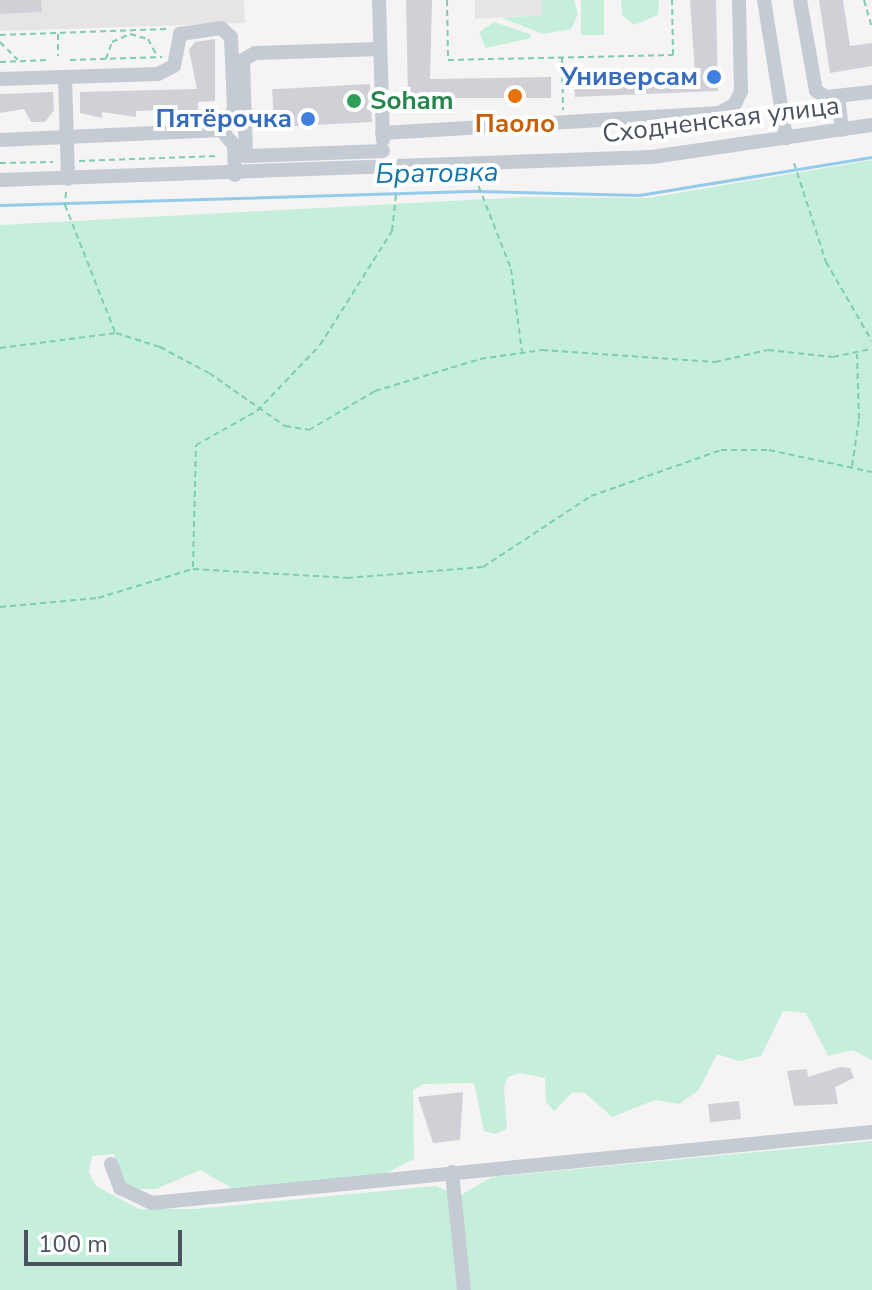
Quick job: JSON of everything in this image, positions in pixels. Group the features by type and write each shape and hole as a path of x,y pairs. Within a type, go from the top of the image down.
{"street":[{"path":"379,0 383,169"},
{"path":"382,133 564,123 728,109 741,91 739,0"},
{"path":"764,0 786,138"},
{"path":"800,0 813,85 821,95 838,97 872,92"},
{"path":"0,79 158,74 174,66 180,34 221,28 231,37 234,109 221,130"},
{"path":"380,49 255,53 243,60 246,156 383,151"},
{"path":"65,77 68,179"},
{"path":"838,97 842,130"},
{"name":"Сходненская улица","path":"0,180 235,175 652,157 872,125"},
{"path":"0,140 221,130"},
{"path":"221,130 234,145 235,175"},
{"path":"111,1164 120,1188 152,1203 872,1132"},
{"path":"452,1172 464,1290"}],"path":[{"path":"447,0 448,60 673,55 672,0"},
{"path":"866,0 864,5 872,28"},
{"path":"868,23 872,18"},
{"path":"58,33 58,56"},
{"path":"106,59 112,42 130,34 148,39 157,57"},
{"path":"0,35 180,34"},
{"path":"0,42 19,61"},
{"path":"70,60 175,57"},
{"path":"562,57 564,123"},
{"path":"0,62 48,60"},
{"path":"0,163 218,156"},
{"path":"794,163 826,262 872,341"},
{"path":"473,165 479,196 511,269 523,352"},
{"path":"193,569 196,445 257,411 320,345 392,231 399,168"},
{"path":"66,196 65,205 116,333"},
{"path":"0,348 116,333 160,347 209,373 257,411 285,426 309,430 375,391 523,352 715,362 768,350 833,357 872,349"},
{"path":"852,468 859,419 857,352"},
{"path":"0,607 98,598 193,569 347,578 483,567 591,496 721,450 769,450 872,472"}],"shaded area":[{"path":"0,0 244,0 245,23 0,31"},
{"path":"475,0 542,0 543,15 475,19"}],"green space":[{"path":"542,0 574,0 578,14 571,29 543,34 502,18 542,15"},
{"path":"581,0 604,0 604,35 581,35"},
{"path":"621,0 659,0 658,15 634,25 622,15"},
{"path":"494,22 530,34 531,38 486,48 479,32"},
{"path":"872,160 872,1060 852,1050 828,1056 806,1013 783,1011 761,1056 739,1061 717,1054 699,1090 679,1104 655,1100 612,1117 584,1092 572,1093 554,1111 546,1102 545,1078 520,1073 508,1077 504,1088 507,1129 496,1134 484,1131 474,1083 424,1084 413,1090 414,1159 381,1176 232,1188 200,1170 156,1189 131,1189 122,1182 114,1154 92,1156 89,1172 96,1186 139,1209 195,1209 436,1186 459,1196 492,1177 872,1141 872,1290 0,1290 0,225 526,197 648,198"}],"building":[{"path":"0,0 41,0 42,12 0,14"},
{"path":"406,0 432,0 430,79 551,77 551,98 408,98"},
{"path":"690,0 716,0 718,91 575,97 574,76 695,73"},
{"path":"819,0 843,0 850,46 872,43 872,66 830,73"},
{"path":"215,39 215,101 198,102 198,110 170,110 170,116 160,117 160,110 136,111 136,117 102,112 102,118 80,113 80,92 197,89 189,50 195,42"},
{"path":"370,84 372,122 274,127 272,89"},
{"path":"53,92 54,110 45,122 31,122 24,109 0,113 0,94"},
{"path":"840,1067 850,1068 854,1078 835,1087 838,1104 794,1106 787,1071 807,1069 808,1077"},
{"path":"463,1092 460,1140 433,1143 418,1097"},
{"path":"739,1101 741,1119 710,1122 708,1104"}],"waterway":[{"name":"Братовка","path":"0,205 479,191 639,195 872,157"}],"place":[{"name":"Универсам","path":"714,77"},
{"name":"Паоло","path":"515,96"},
{"name":"Soham","path":"354,101"},
{"name":"Пятёрочка","path":"308,119"}]}
